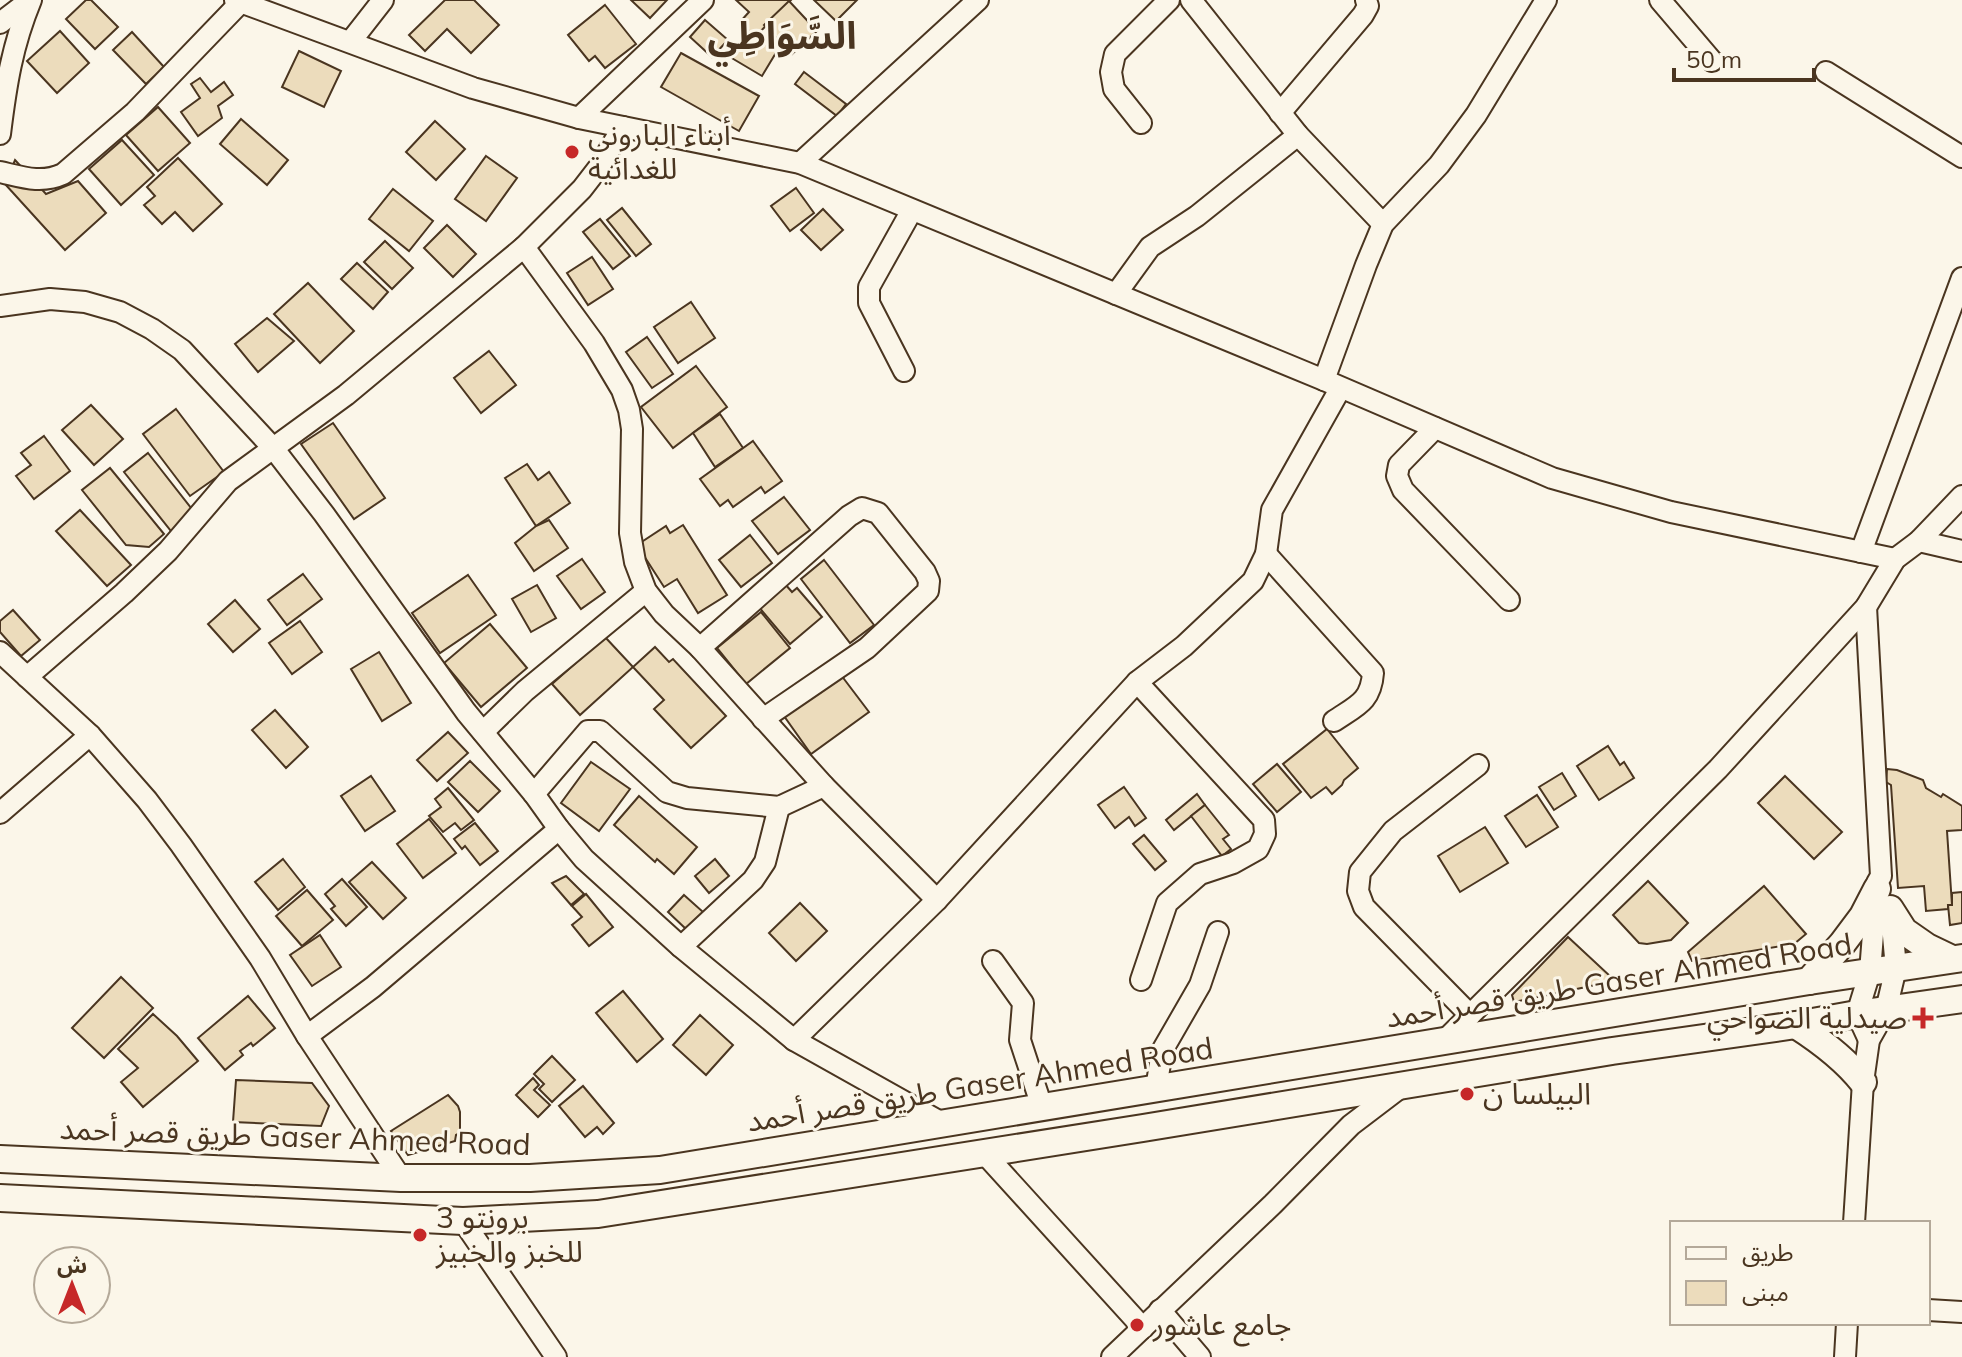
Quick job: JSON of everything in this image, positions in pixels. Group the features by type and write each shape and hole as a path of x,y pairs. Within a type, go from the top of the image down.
{"main road":[{"path":"1809,981 1883,891 1904,931 1927,947 1957,958"},
{"name":"طريق قصر أحمد Gaser Ahmed Road","path":"0,1159 401,1178 530,1178 660,1170 1957,958"},
{"path":"0,1198 463,1221 598,1214 1612,1051 1962,999"},
{"path":"1796,1025 1835,1053 1863,1082"}],"street":[{"path":"0,23 31,0"},
{"path":"0,134 6,79 15,41 31,0"},
{"path":"351,41 383,0"},
{"path":"579,118 703,0"},
{"path":"800,163 978,0"},
{"path":"1141,123 1114,89 1111,72 1115,54 1169,0"},
{"path":"1191,0 1298,135 1383,224"},
{"path":"1280,113 1363,15 1368,6 1366,0"},
{"path":"794,1040 937,900 1137,682 1184,646 1253,581 1266,554 1272,510 1332,385 1366,265 1383,224 1439,165 1476,115 1546,0"},
{"path":"1660,0 1712,61"},
{"path":"0,172 29,179 54,178 63,174 135,112 238,1 473,88 579,118 800,163 1552,478 1671,512 1895,559"},
{"path":"1826,72 1962,157"},
{"path":"27,677 168,551 228,481 346,395 524,247 582,189 623,127"},
{"path":"1116,294 1150,247 1197,216 1298,135"},
{"path":"904,371 869,303 869,287 912,210"},
{"path":"524,247 594,343 622,390 632,429 630,533 635,562 646,591 824,786 937,900"},
{"path":"1861,552 1962,278"},
{"path":"0,306 50,299 85,302 120,312 182,350 274,449 466,712 584,859 681,947 794,1040 942,1123"},
{"path":"1435,428 1399,465 1397,476 1403,490 1509,600"},
{"path":"1443,1042 1718,769 1866,607 1895,559 1919,541 1962,496"},
{"path":"700,648 849,516 862,508 878,513 925,572 929,581 928,591 867,648 763,719"},
{"path":"1919,541 1962,551"},
{"path":"1266,554 1373,673 1366,699 1334,721"},
{"path":"483,732 525,691 646,591"},
{"path":"1854,1221 1863,1082 1869,1040 1886,1010 1883,891 1866,607"},
{"path":"0,652 90,735 147,800 260,958 360,1119 401,1178"},
{"path":"1137,682 1264,820 1265,834 1258,849 1233,863 1200,874 1167,903 1141,980"},
{"path":"534,794 588,731 594,730 600,731 667,792 687,798 779,807 824,786"},
{"path":"0,813 90,735"},
{"path":"1470,1015 1364,907 1358,891 1360,872 1393,831 1478,765"},
{"path":"681,947 753,880 765,862 779,807"},
{"path":"307,1036 373,987 559,829"},
{"path":"1156,1089 1162,1051 1200,985 1218,932"},
{"path":"993,961 1023,1003 1020,1040 1042,1107"},
{"path":"1869,1040 1857,1014 1883,970"},
{"path":"1112,1357 1351,1125 1403,1086"},
{"path":"984,1153 1143,1328"},
{"path":"463,1221 556,1357"},
{"path":"1160,1310 1200,1357"},
{"path":"1930,1310 1962,1312"},
{"path":"1845,1357 1847,1325"}],"building":[{"path":"86,0 91,0 118,27 95,49 66,19"},
{"path":"445,0 474,0 499,25 471,53 447,29 425,51 409,35"},
{"path":"631,0 667,0 650,18"},
{"path":"736,0 791,0 755,37 740,22 749,12"},
{"path":"814,0 857,0 836,21"},
{"path":"789,1 817,31 792,54 764,25"},
{"path":"605,5 636,44 605,68 595,56 589,61 568,35"},
{"path":"705,20 728,40 712,57 690,37"},
{"path":"60,31 89,63 57,93 27,61"},
{"path":"132,32 164,67 146,84 113,50"},
{"path":"746,32 777,51 762,76 730,57"},
{"path":"299,51 341,71 324,107 282,87"},
{"path":"681,53 759,96 739,131 661,87"},
{"path":"804,72 846,104 837,116 795,84"},
{"path":"200,78 211,92 224,82 233,95 218,106 222,118 198,136 181,112 200,98 191,84"},
{"path":"158,107 190,143 158,171 126,135"},
{"path":"241,119 288,160 267,185 220,144"},
{"path":"435,121 465,149 436,180 406,152"},
{"path":"122,140 154,175 121,205 89,169"},
{"path":"486,156 517,178 486,221 455,199"},
{"path":"178,158 222,204 193,231 175,212 162,224 144,205 155,196 147,187"},
{"path":"15,160 46,194 78,181 106,213 65,250 5,184"},
{"path":"796,188 814,213 790,231 771,206"},
{"path":"393,189 433,221 409,251 369,219"},
{"path":"622,208 651,244 636,256 607,220"},
{"path":"823,209 843,230 821,250 801,230"},
{"path":"600,219 630,256 613,269 583,232"},
{"path":"447,225 476,254 453,277 424,248"},
{"path":"385,241 413,268 392,289 364,262"},
{"path":"592,257 613,289 588,305 567,273"},
{"path":"357,263 388,292 373,309 341,279"},
{"path":"308,283 354,331 320,363 274,314"},
{"path":"691,302 715,338 678,363 654,327"},
{"path":"267,318 294,341 258,372 235,344"},
{"path":"647,337 673,374 652,388 626,352"},
{"path":"489,351 516,385 481,413 454,378"},
{"path":"696,366 727,407 673,448 641,407"},
{"path":"91,405 123,439 94,465 62,430"},
{"path":"176,409 224,472 190,496 143,434"},
{"path":"720,414 743,448 715,467 693,433"},
{"path":"333,423 385,498 354,519 301,444"},
{"path":"44,436 70,471 34,499 16,476 31,465 21,453"},
{"path":"753,441 782,481 765,493 761,487 733,507 728,500 720,506 700,479"},
{"path":"148,453 195,513 171,531 124,472"},
{"path":"527,464 538,480 549,472 570,503 536,526 505,478"},
{"path":"110,468 164,534 149,547 126,545 82,490"},
{"path":"784,497 810,530 778,554 752,521"},
{"path":"80,510 131,565 107,586 56,531"},
{"path":"549,520 568,548 534,571 515,543"},
{"path":"683,525 727,595 698,613 677,579 664,587 637,545 666,526 670,533"},
{"path":"750,535 772,563 741,587 719,560"},
{"path":"582,559 605,592 581,609 557,576"},
{"path":"824,560 874,625 850,643 801,579"},
{"path":"303,574 322,599 287,625 268,600"},
{"path":"468,575 496,615 440,653 412,613"},
{"path":"785,584 792,592 797,588 822,617 790,644 758,606"},
{"path":"537,585 556,618 531,632 512,599"},
{"path":"235,600 260,629 233,652 208,624"},
{"path":"13,610 40,640 21,656 0,632 0,621"},
{"path":"761,612 790,648 746,684 717,648"},
{"path":"300,621 322,652 292,674 269,643"},
{"path":"490,624 527,668 481,707 444,663"},
{"path":"605,637 633,667 580,715 552,684"},
{"path":"655,647 669,662 673,659 726,716 691,748 654,709 664,700 633,667"},
{"path":"379,652 411,703 382,721 351,669"},
{"path":"841,675 869,712 811,754 784,716"},
{"path":"275,710 308,747 286,768 252,730"},
{"path":"1327,729 1358,768 1332,794 1326,787 1311,798 1283,764"},
{"path":"448,732 468,753 437,781 417,760"},
{"path":"1608,746 1620,765 1624,762 1634,778 1599,800 1577,766"},
{"path":"470,761 500,791 478,812 448,782"},
{"path":"591,762 630,789 599,831 561,803"},
{"path":"1277,764 1301,792 1277,812 1253,784"},
{"path":"1887,769 1923,780 1926,788 1962,806 1962,830 1947,831 1952,905 1948,905 1948,909 1926,911 1924,886 1898,888 1891,785 1886,782"},
{"path":"1562,773 1576,796 1554,810 1539,787"},
{"path":"371,776 395,811 365,831 341,796"},
{"path":"1785,776 1842,832 1814,859 1758,803"},
{"path":"1124,787 1146,818 1135,826 1129,817 1115,828 1098,805"},
{"path":"448,788 474,820 461,830 455,823 443,832 429,816 441,807 435,799"},
{"path":"1197,794 1205,805 1174,830 1166,820"},
{"path":"1537,795 1558,827 1526,847 1505,816"},
{"path":"639,796 697,847 674,874 657,859 655,862 614,825"},
{"path":"1205,805 1229,835 1223,839 1231,849 1222,856 1191,816"},
{"path":"429,819 456,853 423,878 397,844"},
{"path":"475,823 498,851 480,865 465,846 462,849 454,839"},
{"path":"1485,827 1508,863 1460,892 1438,856"},
{"path":"1144,835 1166,861 1155,870 1133,844"},
{"path":"283,859 305,887 278,910 255,882"},
{"path":"715,859 729,876 709,893 695,876"},
{"path":"372,862 406,898 383,919 349,882"},
{"path":"566,876 584,894 571,905 552,883"},
{"path":"342,879 367,907 346,926 331,909 335,906 325,894"},
{"path":"1648,881 1688,923 1671,940 1639,943 1613,915"},
{"path":"1764,886 1806,934 1794,944 1692,961 1688,952"},
{"path":"307,890 333,920 302,946 276,916"},
{"path":"1962,892 1962,923 1950,925 1948,905 1952,905 1952,893"},
{"path":"586,894 613,927 589,946 572,925 582,917 572,906"},
{"path":"684,895 703,912 686,929 668,912"},
{"path":"800,903 827,931 796,961 769,933"},
{"path":"320,935 341,967 312,986 290,955"},
{"path":"1568,937 1611,977 1605,983 1514,1002 1512,995"},
{"path":"121,977 153,1008 104,1058 72,1028"},
{"path":"623,991 663,1039 637,1062 596,1013"},
{"path":"248,996 275,1028 253,1046 251,1043 240,1051 243,1055 225,1070 198,1038"},
{"path":"153,1014 198,1061 143,1107 121,1082 138,1068 118,1049"},
{"path":"700,1015 733,1045 706,1075 673,1045"},
{"path":"552,1056 575,1080 552,1102 539,1089 544,1084 534,1074"},
{"path":"533,1078 539,1085 534,1090 550,1105 538,1117 516,1095"},
{"path":"236,1080 312,1083 329,1106 321,1126 233,1122"},
{"path":"583,1086 614,1123 603,1134 597,1127 585,1137 559,1106"},
{"path":"448,1095 460,1112 460,1133 455,1141 408,1155 391,1131"}],"place":[{"name":"أبناء البارونى للغدائية","path":"572,152"},
{"name":"صيدلية الضواحي","path":"1923,1018"},
{"name":"البيلسا ن","path":"1467,1094"},
{"name":"برونتو 3 للخبز والخبيز","path":"420,1235"},
{"name":"جامع عاشور","path":"1137,1325"}],"district":[{"name":"السَّوَاطِي","path":"782,36"}]}
